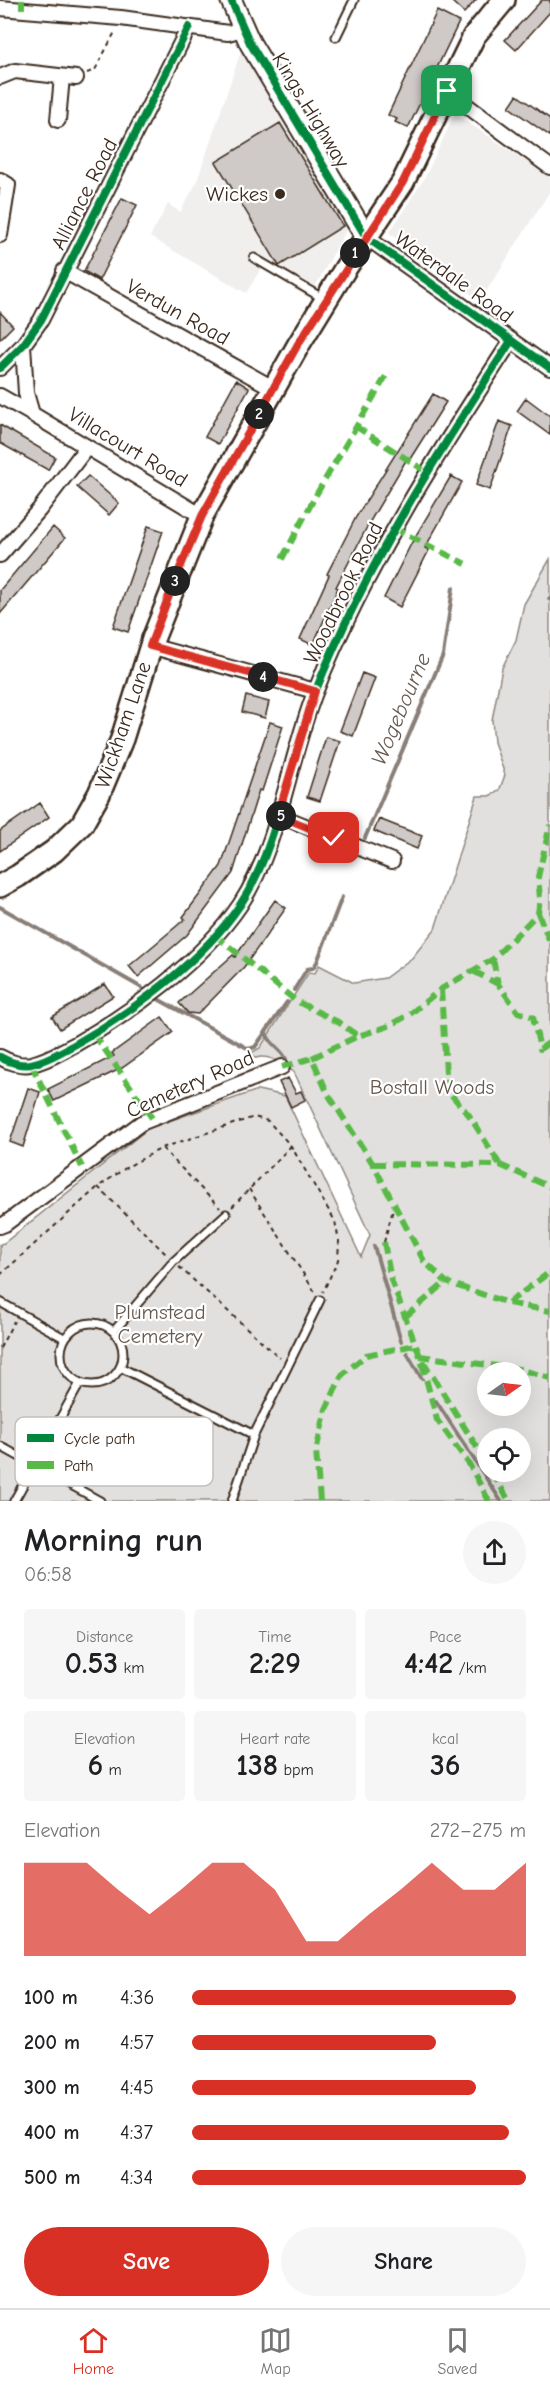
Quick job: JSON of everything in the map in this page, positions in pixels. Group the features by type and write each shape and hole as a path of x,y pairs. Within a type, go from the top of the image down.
{"main road":[{"name":"Wickham Lane","path":"0,886 37,864 82,824 99,794 122,740 150,646 202,516 325,300 403,182 474,36 504,0"}],"street":[{"name":"Kings Highway","path":"231,0 243,29 366,237"},
{"path":"0,8 122,18 228,33 243,29"},
{"name":"Alliance Road","path":"0,368 23,345 41,320 189,27"},
{"path":"0,77 15,71 69,77 58,120"},
{"path":"447,91 548,161"},
{"path":"0,180 8,185 0,234"},
{"name":"Waterdale Road","path":"366,237 550,368"},
{"name":"Verdun Road","path":"64,272 273,388"},
{"name":"Woodbrook Road","path":"1,1063 30,1064 50,1058 94,1034 193,959 241,904 264,856 315,691 393,528 511,341"},
{"path":"23,345 26,393 32,414"},
{"name":"Villacourt Road","path":"0,396 202,516"},
{"path":"0,555 39,510 87,447"},
{"path":"150,646 315,691"},
{"path":"278,815 392,861"},
{"name":"Cemetery Road","path":"0,1226 141,1123 282,1067"}],"lane":[{"path":"336,37 354,0"},
{"path":"254,258 325,300"},
{"path":"114,1331 173,1262 226,1214"},
{"path":"232,1501 254,1435 320,1300"},
{"path":"0,1302 64,1338"},
{"path":"87,1323 106,1326 114,1331 123,1348 120,1366 108,1381 99,1385 80,1383 71,1377 64,1369 61,1359 64,1338 78,1325 87,1323"},
{"path":"120,1366 254,1435"},
{"path":"61,1417 80,1383"},
{"path":"0,1446 15,1454"},
{"path":"14,1501 22,1486"},
{"path":"72,1486 100,1501"}],"path":[{"path":"69,77 95,70 122,18"},
{"path":"0,1275 98,1187 127,1167 162,1148 254,1117 268,1121 291,1146 335,1221 339,1241 338,1260 320,1300"},
{"path":"162,1148 226,1214 291,1146"},
{"path":"98,1187 173,1262 288,1365"},
{"path":"249,1189 320,1300"},
{"path":"384,1242 394,1206"},
{"path":"0,1348 18,1313"}],"shaded area":[{"path":"242,48 348,227 309,298 261,269 246,293 150,237 168,204 180,212 196,184"},
{"path":"455,114 550,177 550,191 480,301 389,233 424,179"}],"green space":[{"path":"550,559 550,1501 0,1501 0,1244 149,1128 258,1090 285,1096 361,1257 370,1235 294,1072 276,1060 267,1057 256,1058 251,1053 260,1048 309,972 315,973 319,965 354,983 385,978 412,958 435,929 477,796 489,796 499,791 505,775 494,742 492,720 502,668 516,640 524,604"}],"building":[{"path":"450,0 476,0 464,13"},
{"path":"542,0 550,0 550,12 516,50 505,40"},
{"path":"437,11 459,22 408,128 395,122 397,119 388,115"},
{"path":"517,95 550,119 550,136 509,107"},
{"name":"Wickes","path":"280,123 343,226 279,266 216,162"},
{"path":"122,198 137,205 99,280 84,271"},
{"path":"0,312 13,326 0,339"},
{"path":"236,380 249,388 218,444 205,437"},
{"path":"433,394 446,402 410,459 408,457 369,523 336,587 338,588 313,645 300,639 329,575 327,574 356,517"},
{"path":"526,398 550,416 550,435 517,411"},
{"path":"499,421 512,426 490,490 476,485"},
{"path":"0,425 55,457 48,470 0,443"},
{"path":"88,476 119,503 109,515 77,487"},
{"path":"451,476 462,482 425,548 429,550 400,607 384,598 412,542"},
{"path":"148,526 163,531 128,632 113,627"},
{"path":"53,527 65,538 0,614 0,590"},
{"path":"362,673 375,678 353,736 340,731"},
{"path":"246,696 269,702 265,718 242,712"},
{"path":"270,722 283,726 262,791 259,790 233,873 187,935 138,977 129,966 185,919 183,917 221,866"},
{"path":"326,737 340,741 320,801 307,797"},
{"path":"40,803 49,817 0,851 0,831"},
{"path":"379,819 422,836 417,849 374,831"},
{"path":"275,900 286,908 244,967 198,1014 188,1013 179,1003 233,955 235,957"},
{"path":"105,984 113,996 60,1029 52,1017"},
{"path":"162,1017 173,1032 122,1068 54,1101 48,1089 114,1056 112,1053"},
{"path":"288,1078 296,1093 301,1091 305,1100 291,1107 279,1082"},
{"path":"28,1088 40,1092 23,1147 10,1142"}],"waterway":[{"name":"Wogebourne","path":"365,838 443,655 453,588"},
{"name":"Wogebourne","path":"294,990 307,969 313,968 317,962 342,897"},
{"name":"Wogebourne","path":"0,907 142,988"},
{"name":"Wogebourne","path":"156,998 249,1049 255,1047 287,1002"},
{"path":"266,1033 286,1059"},
{"path":"374,1246 401,1341"},
{"path":"407,1353 422,1379"},
{"path":"436,1401 501,1501"}],"marked path":[{"path":"22,0 22,9"},
{"path":"282,559 316,495 386,376"},
{"path":"355,426 427,472"},
{"path":"393,528 466,564"},
{"path":"312,1058 358,1036 389,1026 410,1014 441,989 493,959 538,913 540,898 538,877 550,825"},
{"path":"538,913 550,942"},
{"path":"215,935 296,1001 338,1022 358,1036"},
{"path":"493,959 498,984 518,1012 533,1017 540,1049 550,1042"},
{"path":"473,971 498,984"},
{"path":"441,989 447,1090 469,1115 500,1165"},
{"path":"94,1034 152,1118"},
{"path":"282,1067 312,1058 328,1094 373,1164 424,1261 446,1282 508,1303 550,1311"},
{"path":"31,1064 82,1167"},
{"path":"373,1164 500,1165 550,1187"},
{"path":"384,1242 391,1280 420,1356 477,1447"},
{"path":"508,1303 550,1272"},
{"path":"405,1317 446,1282"},
{"path":"320,1501 316,1451 326,1409 342,1375 366,1355 415,1345"},
{"path":"489,1501 469,1464 437,1420 420,1356 519,1369 550,1378"},
{"path":"498,1482 509,1501"}],"cycle path":[{"path":"231,0 250,43 366,237 550,368"},
{"path":"0,368 23,345 41,320 189,27"},
{"path":"0,1057 19,1064 37,1063 96,1032 142,1001 186,965 206,946 240,905 265,855 316,690 357,598 430,468 511,341"}],"place":[{"name":"Wickes","path":"280,194"}],"route":[{"path":"334,838 278,815 315,691 150,646 202,516 298,344 403,182 447,91"}],"park label":[{"name":"Bostall Woods","path":"432,1087"},
{"name":"Plumstead Cemetery","path":"160,1324"}]}
